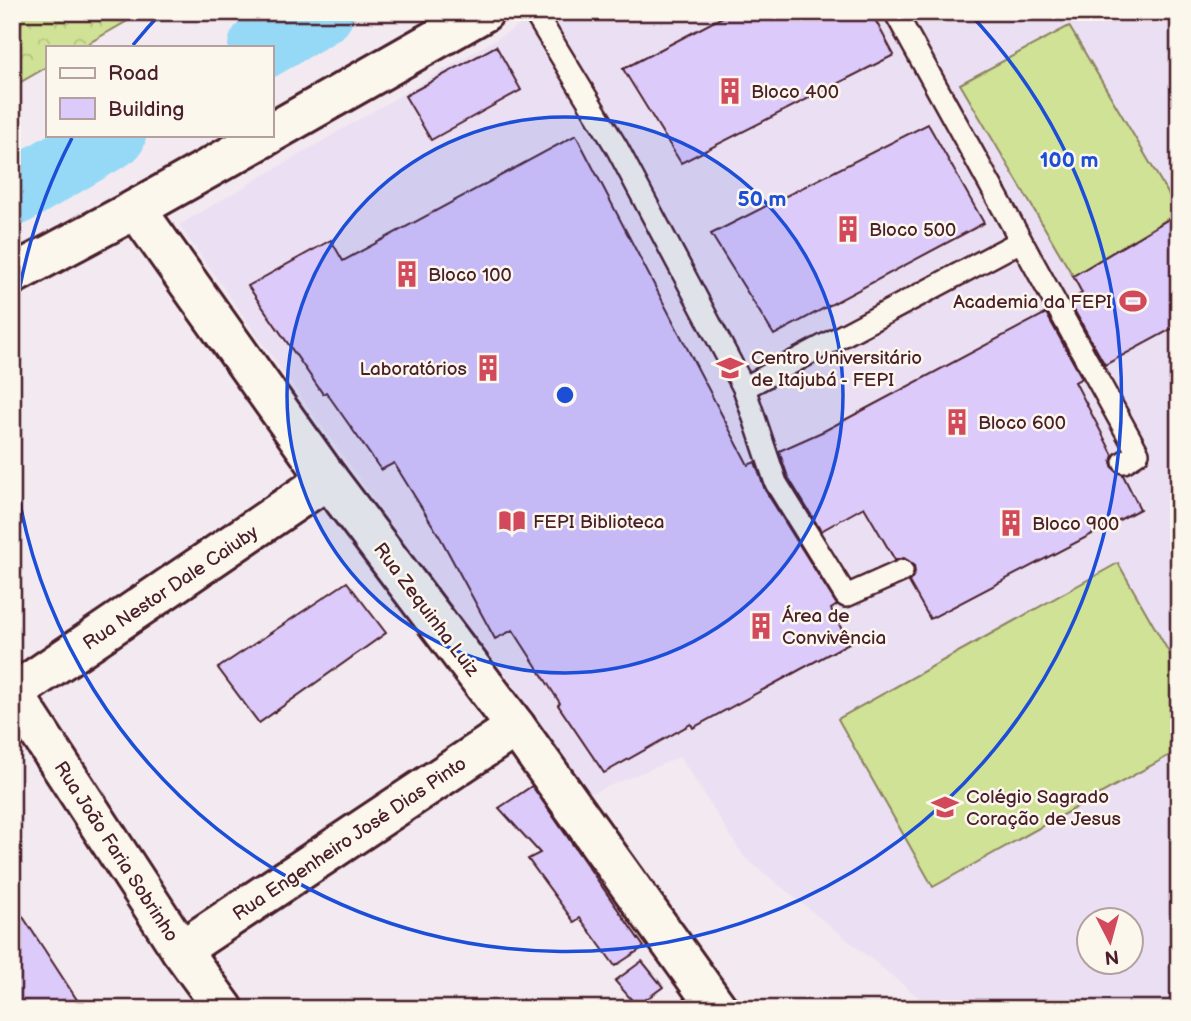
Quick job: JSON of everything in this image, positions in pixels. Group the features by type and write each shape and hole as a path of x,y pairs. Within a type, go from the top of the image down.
{"street":[{"path":"273,132 484,12"},
{"path":"12,275 266,136"},
{"name":"Rua Zequinha Luiz","path":"136,209 328,479 516,726 718,1009"},
{"name":"Rua Nestor Dale Caiuby","path":"13,693 328,479"},
{"name":"Rua João Faria Sobrinho","path":"13,693 181,950 224,1009"},
{"name":"Rua Engenheiro José Dias Pinto","path":"181,950 516,726"}],"lane":[{"path":"895,12 1021,241 1063,339 1138,453 1124,461"},
{"path":"535,13 617,148 744,388 776,483 846,596 902,572"},
{"path":"744,388 1021,241"}],"shaded area":[{"name":"Centro Universitário de Itajubá - FEPI","path":"542,12 1179,12 1179,1009 933,1009 744,857 680,757 580,798 532,724 179,225"}],"green space":[{"path":"12,12 143,12 84,46 46,46 46,68 12,87"},
{"path":"1069,26 1179,212 1073,276 960,84"},
{"path":"1118,563 1179,670 1179,750 933,887 838,719"}],"building":[{"name":"Bloco 400","path":"732,12 871,12 894,55 681,163 623,69"},
{"path":"496,46 521,90 431,140 405,96"},
{"name":"Bloco 500","path":"928,124 984,223 774,335 711,234"},
{"path":"576,135 748,465 755,462 765,490 837,605 831,609 849,643 693,728 691,724 604,773 558,705 560,703 513,630 495,639 441,539 394,463 381,470 326,392 323,394 248,286 331,240 343,261"},
{"name":"Academia da FEPI","path":"1179,213 1179,325 1105,365 1069,301 1082,293 1073,276"},
{"path":"1046,313 1082,378 1075,382 1113,455 1113,468 1123,475 1140,509 930,619 909,582 915,573 914,565 904,558 895,560 864,507 821,531 788,477 779,451 824,431"},
{"path":"347,582 386,633 259,723 218,668"},
{"path":"532,786 644,947 615,966 580,918 574,922 528,859 540,853 499,808"},
{"path":"12,900 83,1009 12,1009"},
{"path":"642,961 663,987 637,1006 615,981"}],"waterway":[{"path":"263,46 321,12"},
{"path":"12,194 111,136"}],"place":[{"name":"Bloco 400","path":"730,91"},
{"name":"Bloco 500","path":"848,229"},
{"name":"Bloco 100","path":"407,274"},
{"name":"Academia da FEPI","path":"1133,301"},
{"name":"Laboratórios","path":"488,368"},
{"name":"Centro Universitário de Itajubá - FEPI","path":"730,368"},
{"name":"Bloco 600","path":"957,422"},
{"name":"FEPI Biblioteca","path":"512,521"},
{"name":"Bloco 900","path":"1011,523"},
{"name":"Área de Convivência","path":"761,626"},
{"name":"Colégio Sagrado Coração de Jesus","path":"945,807"}]}
